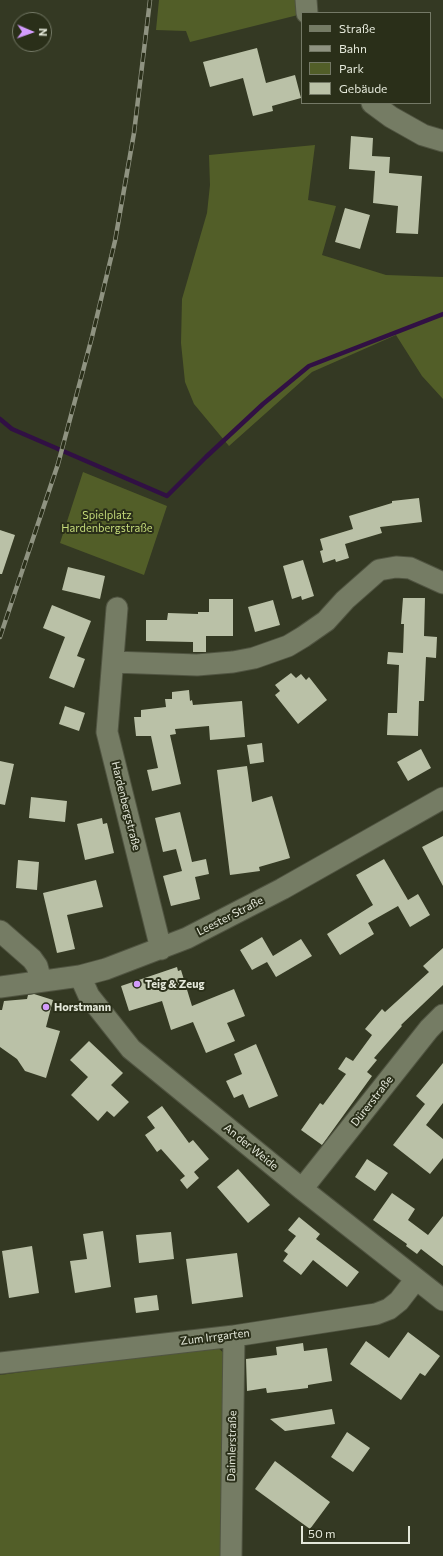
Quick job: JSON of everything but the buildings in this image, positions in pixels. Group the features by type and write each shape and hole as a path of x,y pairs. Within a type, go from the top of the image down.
{"street":[{"path":"306,0 307,12"},
{"path":"373,104 391,117 423,135 443,141"},
{"path":"113,662 197,665 233,662 254,658 288,646 326,621 345,600 379,570 396,566 410,568 443,583"},
{"name":"Hardenbergstraße","path":"117,608 107,732 161,949"},
{"name":"Leester Straße","path":"0,987 80,976 106,970 187,938 282,889 443,798"},
{"path":"0,931 32,959 41,981"},
{"name":"An der Weide","path":"80,976 89,996 131,1049 302,1189 443,1300"},
{"name":"Dürerstraße","path":"302,1189 429,1029 443,1015"},
{"name":"Zum Irrgarten","path":"0,1363 234,1336 376,1314 389,1309 399,1301 416,1279"},
{"name":"Daimlerstraße","path":"231,1556 234,1336"}],"green space":[{"path":"159,0 302,0 301,14 190,42 186,31 156,30"},
{"path":"315,145 308,200 336,206 322,255 386,275 443,277 443,399 422,376 396,335 312,372 229,446 194,404 185,382 181,343 182,299 207,213 210,185 209,155"},
{"name":"Spielplatz Hardenbergstraße","path":"83,472 167,506 144,575 60,543"},
{"path":"216,1346 227,1356 224,1556 0,1556 0,1375"}],"waterway":[{"path":"0,419 12,429 167,496 263,404 309,366 443,314"}],"railway":[{"path":"0,637 58,464 92,337 115,241 134,133 150,0"}],"place":[{"name":"Teig & Zeug","path":"137,984"},
{"name":"Horstmann","path":"46,1007"}]}
